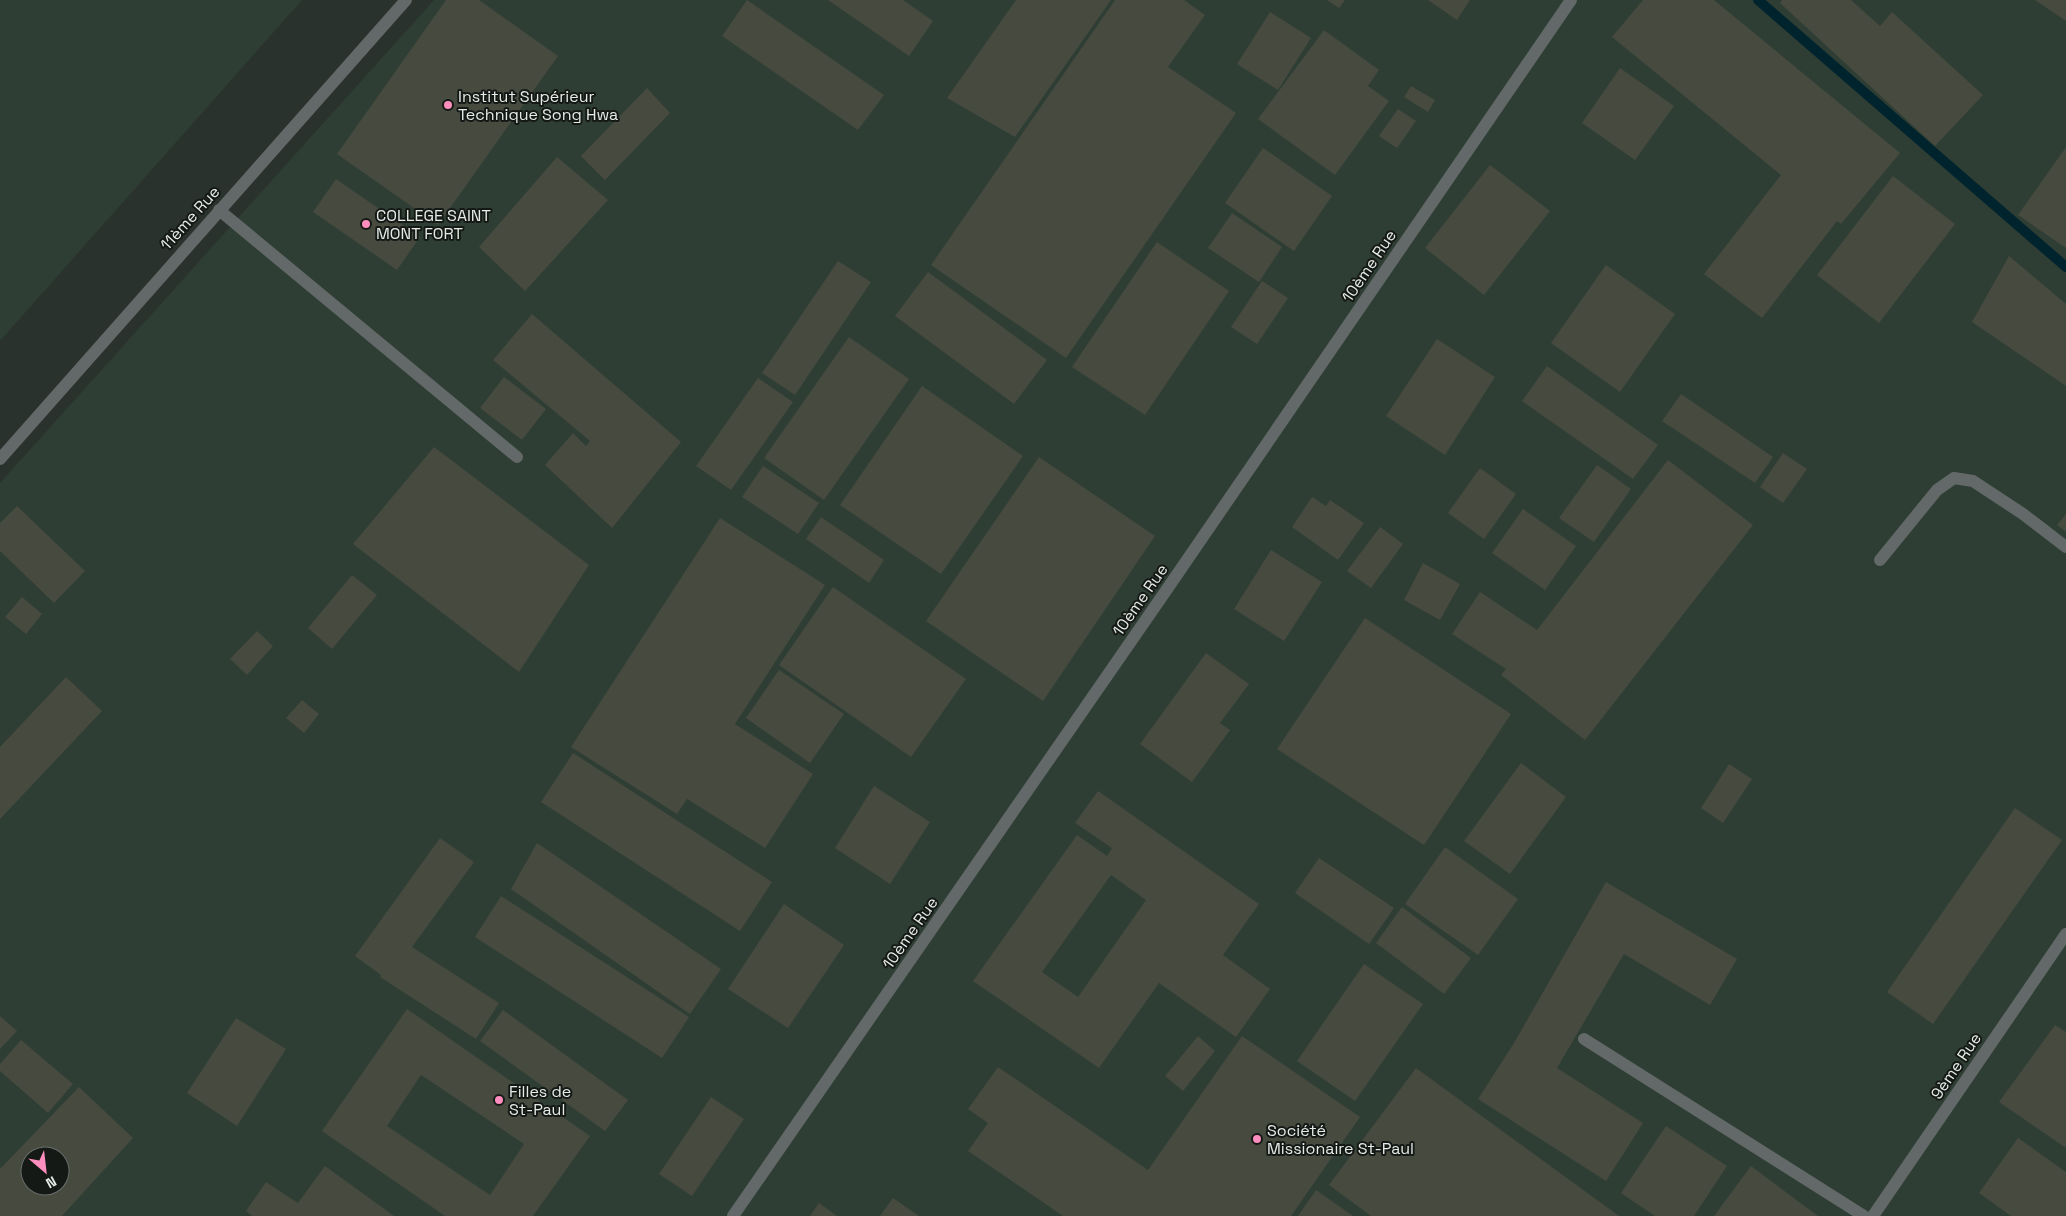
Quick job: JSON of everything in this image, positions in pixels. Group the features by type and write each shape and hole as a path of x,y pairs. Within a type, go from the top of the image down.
{"street":[{"name":"11ème Rue","path":"0,459 406,0"},
{"name":"10ème Rue","path":"733,1216 1174,579 1571,0"},
{"path":"219,210 517,457"},
{"path":"1880,560 1937,490 1954,478 1973,481 2023,514 2066,547"},
{"name":"9ème Rue","path":"1872,1216 2066,934"},
{"path":"1584,1039 1864,1216"}],"shaded area":[{"path":"0,0 302,0 0,341"},
{"path":"434,0 2066,0 2066,1216 0,1216 0,483"}],"building":[{"name":"Institut Supérieur Technique Song Hwa","path":"446,0 479,0 558,56 438,225 337,154"},
{"path":"747,0 884,95 858,130 722,36"},
{"path":"828,0 903,0 933,21 909,56"},
{"path":"1016,0 1111,0 1015,137 947,98"},
{"path":"1115,0 1184,0 1205,15 1168,67 1236,113 1066,358 931,265"},
{"path":"1327,0 1345,0 1339,8"},
{"path":"1428,0 1470,0 1457,20"},
{"path":"1643,0 1714,0 1900,153 1841,224 1837,221 1762,318 1704,274 1781,175 1612,37"},
{"path":"1782,0 1851,0 1880,26 1892,12 1983,95 1935,146 1780,3"},
{"path":"2035,0 2066,0 2066,21"},
{"path":"1270,12 1311,38 1278,90 1237,64"},
{"path":"1324,30 1379,70 1368,86 1389,101 1335,175 1258,119"},
{"path":"1620,68 1674,106 1635,160 1582,123"},
{"path":"1411,86 1435,100 1428,112 1404,97"},
{"path":"647,88 670,113 605,180 581,156"},
{"path":"1398,109 1416,121 1397,148 1379,136"},
{"path":"2066,147 2066,248 2018,215"},
{"path":"1263,148 1332,196 1294,251 1225,203"},
{"path":"557,157 608,200 525,291 479,247"},
{"path":"1490,165 1550,211 1484,295 1425,248"},
{"path":"1893,176 1955,224 1879,323 1817,275"},
{"name":"COLLEGE SAINT MONT FORT","path":"336,179 420,237 397,270 313,212"},
{"path":"1232,213 1282,247 1259,282 1208,248"},
{"path":"1157,242 1229,291 1145,415 1072,367"},
{"path":"2009,256 2066,304 2066,386 1972,322"},
{"path":"838,261 871,282 795,395 762,373"},
{"path":"1606,265 1675,314 1620,392 1551,343"},
{"path":"928,272 1047,360 1014,404 895,316"},
{"path":"1262,281 1288,298 1257,344 1231,327"},
{"path":"532,314 681,442 612,528 545,465 573,433 586,446 590,441 493,360"},
{"path":"849,337 909,379 824,500 764,458"},
{"path":"1437,339 1495,377 1445,455 1386,416"},
{"path":"1547,366 1658,445 1633,479 1522,401"},
{"path":"504,377 546,409 522,440 480,408"},
{"path":"758,378 793,402 731,490 696,466"},
{"path":"922,386 1023,456 941,574 840,505"},
{"path":"1681,394 1773,457 1755,483 1662,421"},
{"path":"434,447 589,565 519,672 353,544"},
{"path":"1783,453 1807,469 1783,503 1760,487"},
{"path":"1039,457 1155,536 1043,701 926,621"},
{"path":"1668,460 1753,525 1585,740 1501,675 1506,669 1452,634 1480,592 1537,630"},
{"path":"1597,465 1631,489 1594,542 1559,518"},
{"path":"763,466 819,503 798,534 742,497"},
{"path":"1480,468 1516,494 1484,539 1448,513"},
{"path":"1312,497 1326,506 1330,500 1364,523 1338,560 1292,527"},
{"path":"17,506 85,571 54,603 0,551 0,523"},
{"path":"1523,509 1576,546 1545,590 1492,553"},
{"path":"2066,514 2066,532 2057,525"},
{"path":"821,517 884,560 869,583 806,539"},
{"path":"720,518 825,585 735,724 813,774 765,848 687,799 677,814 571,747"},
{"path":"1380,527 1403,544 1371,588 1347,571"},
{"path":"1271,550 1322,582 1284,641 1234,609"},
{"path":"1423,563 1460,584 1440,620 1404,600"},
{"path":"352,575 377,595 332,649 308,628"},
{"path":"833,587 966,679 911,757 779,665"},
{"path":"22,597 42,614 26,634 5,617"},
{"path":"1365,618 1511,714 1424,845 1277,749"},
{"path":"257,631 273,646 247,675 230,659"},
{"path":"1206,653 1249,684 1220,723 1230,730 1192,782 1140,744"},
{"path":"779,670 844,714 810,763 746,718"},
{"path":"66,677 102,711 0,819 0,747"},
{"path":"302,700 319,714 304,733 286,718"},
{"path":"573,753 772,882 740,931 541,802"},
{"path":"1521,763 1566,797 1510,874 1464,841"},
{"path":"1729,764 1752,779 1723,823 1701,808"},
{"path":"874,786 930,822 890,884 835,848"},
{"path":"1098,791 1259,904 1223,955 1270,989 1236,1037 1159,983 1099,1068 973,981 1077,835 1107,856 1112,848 1075,823","holes":["1111,875 1146,900 1078,997 1042,972"]},
{"path":"2015,808 2062,840 1933,1024 1887,992"},
{"path":"440,838 474,862 412,947 499,1003 476,1039 380,977 381,975 355,956"},
{"path":"537,843 721,969 690,1014 511,889"},
{"path":"1445,847 1518,899 1478,955 1405,904"},
{"path":"1319,858 1394,908 1369,944 1295,893"},
{"path":"1606,882 1737,959 1710,1005 1624,954 1557,1068 1643,1123 1606,1181 1478,1099 1514,1043"},
{"path":"501,896 689,1017 662,1058 475,937"},
{"path":"784,904 844,945 788,1028 728,989"},
{"path":"1402,907 1471,958 1444,994 1376,943"},
{"path":"1364,964 1423,1004 1355,1101 1297,1061"},
{"name":"Filles de St-Paul","path":"407,1009 590,1136 533,1216 445,1216 322,1131","holes":["421,1075 524,1144 490,1195 387,1126"]},
{"path":"503,1010 628,1100 605,1131 480,1041"},
{"path":"0,1016 17,1031 0,1049"},
{"path":"236,1018 286,1049 237,1126 187,1093"},
{"path":"2055,1025 2066,1032 2066,1148 1999,1102"},
{"path":"1198,1036 1215,1051 1183,1091 1165,1076"},
{"path":"1242,1036 1360,1117 1291,1216 1063,1216 968,1151 988,1123 968,1109 998,1067 1148,1170"},
{"path":"21,1040 73,1084 48,1113 0,1071 0,1064"},
{"path":"1416,1068 1619,1216 1371,1216 1329,1185"},
{"path":"79,1087 133,1138 62,1216 0,1216 0,1169 20,1148 20,1196 70,1196 70,1146 22,1146"},
{"path":"711,1097 744,1119 692,1196 659,1174"},
{"path":"1666,1126 1727,1166 1694,1216 1655,1216 1621,1193"},
{"path":"2018,1138 2066,1172 2066,1216 2011,1216 1979,1193"},
{"path":"325,1166 394,1216 252,1216 246,1211 266,1182 298,1203"},
{"path":"1751,1166 1818,1216 1714,1216"},
{"path":"1316,1190 1353,1216 1298,1216"},
{"path":"893,1198 919,1216 880,1216"},
{"path":"819,1203 837,1216 810,1216"}],"waterway":[{"path":"1758,0 2066,267"}],"place":[{"name":"Institut Supérieur Technique Song Hwa","path":"448,105"},
{"name":"COLLEGE SAINT MONT FORT","path":"366,224"},
{"name":"Filles de St-Paul","path":"499,1100"},
{"name":"Société Missionaire St-Paul","path":"1257,1139"}]}
